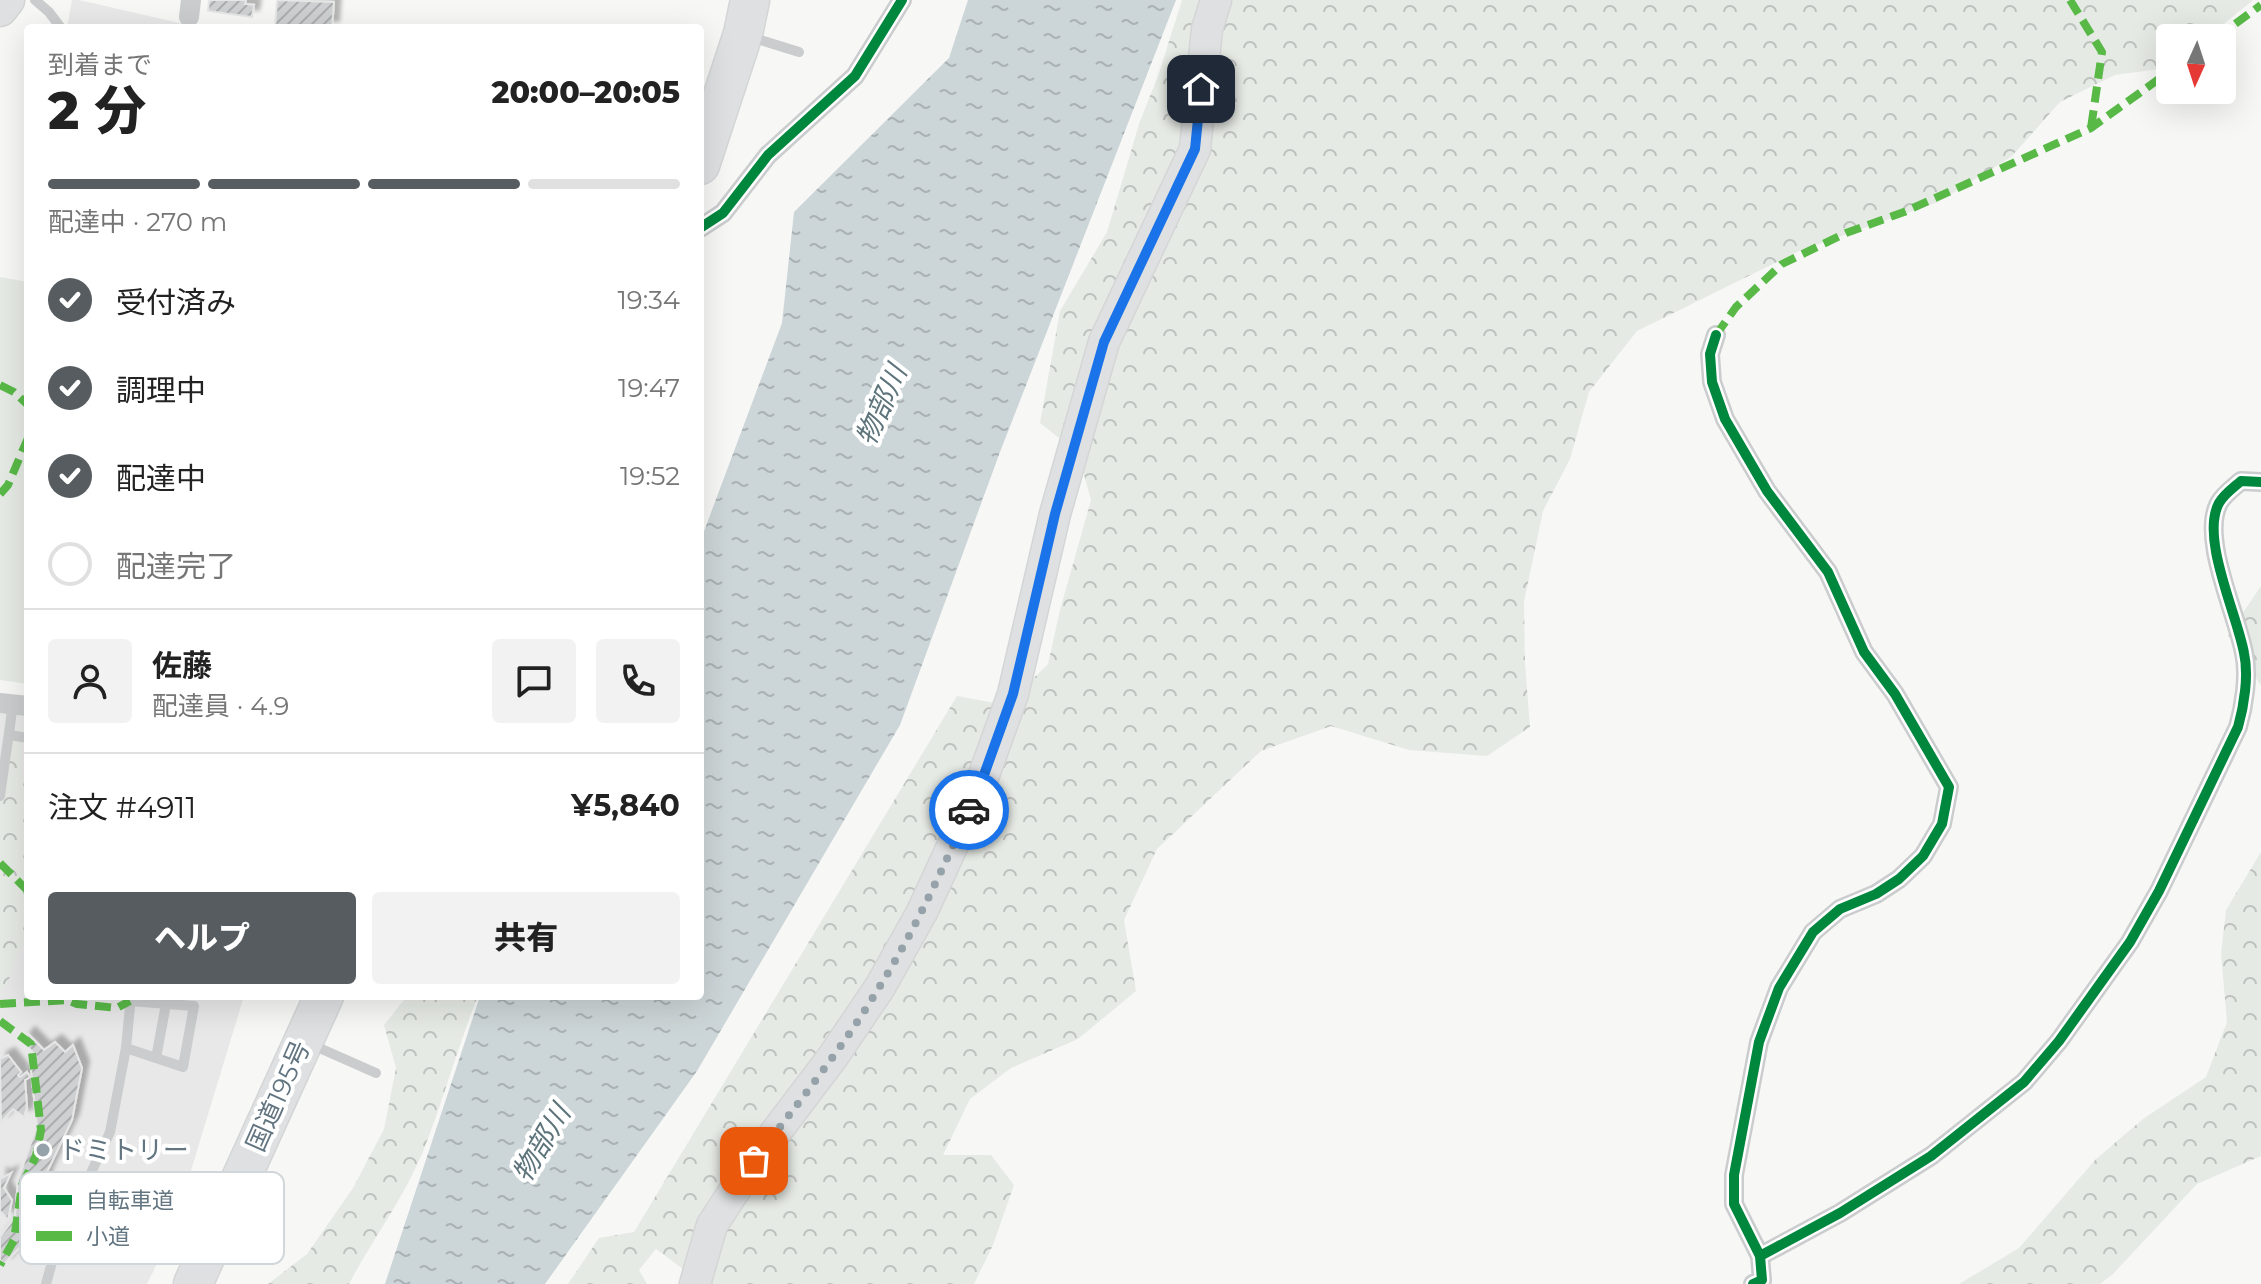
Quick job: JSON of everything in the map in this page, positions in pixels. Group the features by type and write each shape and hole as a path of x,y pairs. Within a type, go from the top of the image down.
{"highway":[{"path":"704,152 746,17"},
{"name":"国道195号","path":"244,1172 322,1000"},
{"name":"国道195号","path":"193,1284 202,1264"}],"main road":[{"path":"0,9 7,0"},
{"path":"695,1284 712,1225 754,1161 832,1058 880,987 922,912 980,786 1013,694 1055,514 1104,342 1195,149 1207,29 1216,0"}],"street":[{"path":"704,225 723,213 768,155 855,76 902,0"},
{"path":"1716,335 1710,354 1712,382 1725,419 1767,491 1828,572 1864,652 1895,694 1949,787 1942,824 1923,856 1899,879 1876,894 1840,909 1813,932 1779,988 1759,1042 1734,1175 1734,1204 1760,1256 1762,1280 1753,1284"},
{"path":"1760,1256 1840,1213 1931,1156 2024,1082 2059,1041 2130,942 2159,891 2238,727 2243,710 2245,657 2212,535 2215,513 2221,499 2241,481 2261,482"}],"lane":[{"path":"35,0 58,24"},
{"path":"746,17 799,52"},
{"path":"0,796 14,704"},
{"path":"9,735 24,737"},
{"path":"91,1172 110,1132 126,1048 130,1000"},
{"path":"126,1048 183,1067 194,1006 137,1000"},
{"path":"156,1058 166,1004"},
{"path":"303,1041 376,1073"},
{"path":"46,1284 52,1264"}],"shaded area":[{"path":"72,0 79,0 184,24 68,24"},
{"path":"0,696 24,699 24,1000 243,1000 191,1172 20,1172 20,1264 157,1264 147,1284 0,1284"}],"green space":[{"path":"1182,0 2253,0 2224,24 2156,24 2156,69 2115,75 2060,102 2011,157 1938,202 1799,251 1637,331 1589,392 1570,459 1543,511 1524,602 1530,727 1487,756 1409,750 1331,726 1261,751 1157,849 1124,920 1136,991 1078,1039 1011,1068 970,1099 943,1155 991,1155 1014,1185 993,1245 974,1284 703,1284 656,1249 639,1270 647,1284 568,1284 599,1238 634,1232 957,696 1006,705 1048,664 1091,500 1078,453 1040,423 1060,311 1107,232 1139,124"},
{"path":"0,277 24,281 24,683 0,680"},
{"path":"2261,586 2261,686 2228,635"},
{"path":"21,724 24,945 8,982 0,991 0,757"},
{"path":"2261,852 2261,1156 2197,1184 2100,1284 1959,1284 2019,1248 2096,1159 2143,1119 2206,1077 2227,1022 2221,954 2226,910"},
{"path":"404,1000 476,1000 422,1154 349,1284 268,1284 307,1254 353,1188 384,1129 396,1068 384,1025"}],"water":[{"name":"物部川","path":"968,0 1176,0 1000,452 900,725 697,1071 545,1284 385,1284 479,1000 704,1000 704,531 782,323 794,212 949,58"}],"building":[{"path":"209,0 246,0 245,4 254,5 252,17 208,11"},
{"path":"277,0 334,2 332,24 275,24"},
{"name":"ドミトリー","path":"28,1034 44,1050 55,1042 65,1052 73,1045 82,1068 72,1120 47,1172 21,1172 37,1126 30,1060 36,1056 23,1041"},
{"path":"8,1055 21,1072 20,1077 27,1072 30,1077 25,1080 27,1107 24,1117 13,1109 1,1122 0,1059"},
{"path":"11,1173 4,1188 12,1200 8,1220 0,1211 0,1174 2,1178"},
{"name":"ドミトリー","path":"20,1174 20,1247 4,1264 0,1260 0,1237 15,1217"}],"marked path":[{"path":"2070,0 2102,52 2091,128"},
{"path":"2235,24 2261,5"},
{"path":"1716,335 1736,307 1782,264 1846,233 1904,212 2091,128 2156,81"},
{"path":"0,385 24,401"},
{"path":"0,494 8,485 24,447"},
{"path":"0,863 24,887"},
{"path":"0,1004 67,1000 117,1008 130,1001"},
{"path":"0,1021 31,1044 41,1130 36,1156 28,1172"},
{"path":"0,1265 14,1240 20,1199"}],"cycle path":[{"path":"704,225 723,213 768,155 855,76 902,0"},
{"path":"1716,335 1710,354 1712,382 1725,419 1767,491 1828,572 1864,652 1895,694 1949,787 1942,824 1923,856 1899,879 1876,894 1840,909 1813,932 1779,988 1759,1042 1734,1175 1734,1204 1760,1256 1762,1280 1753,1284"},
{"path":"1760,1256 1840,1213 1931,1156 2024,1082 2059,1041 2130,942 2159,891 2238,727 2245,690 2245,662 2217,556 2214,518 2221,500 2241,481 2261,482"}],"way so far":[{"path":"754,1161 832,1058 880,987 922,912 969,810"}],"place":[{"name":"ドミトリー","path":"43,1150"}],"route":[{"path":"969,810 1013,694 1055,514 1104,342 1195,149 1201,89"}]}
